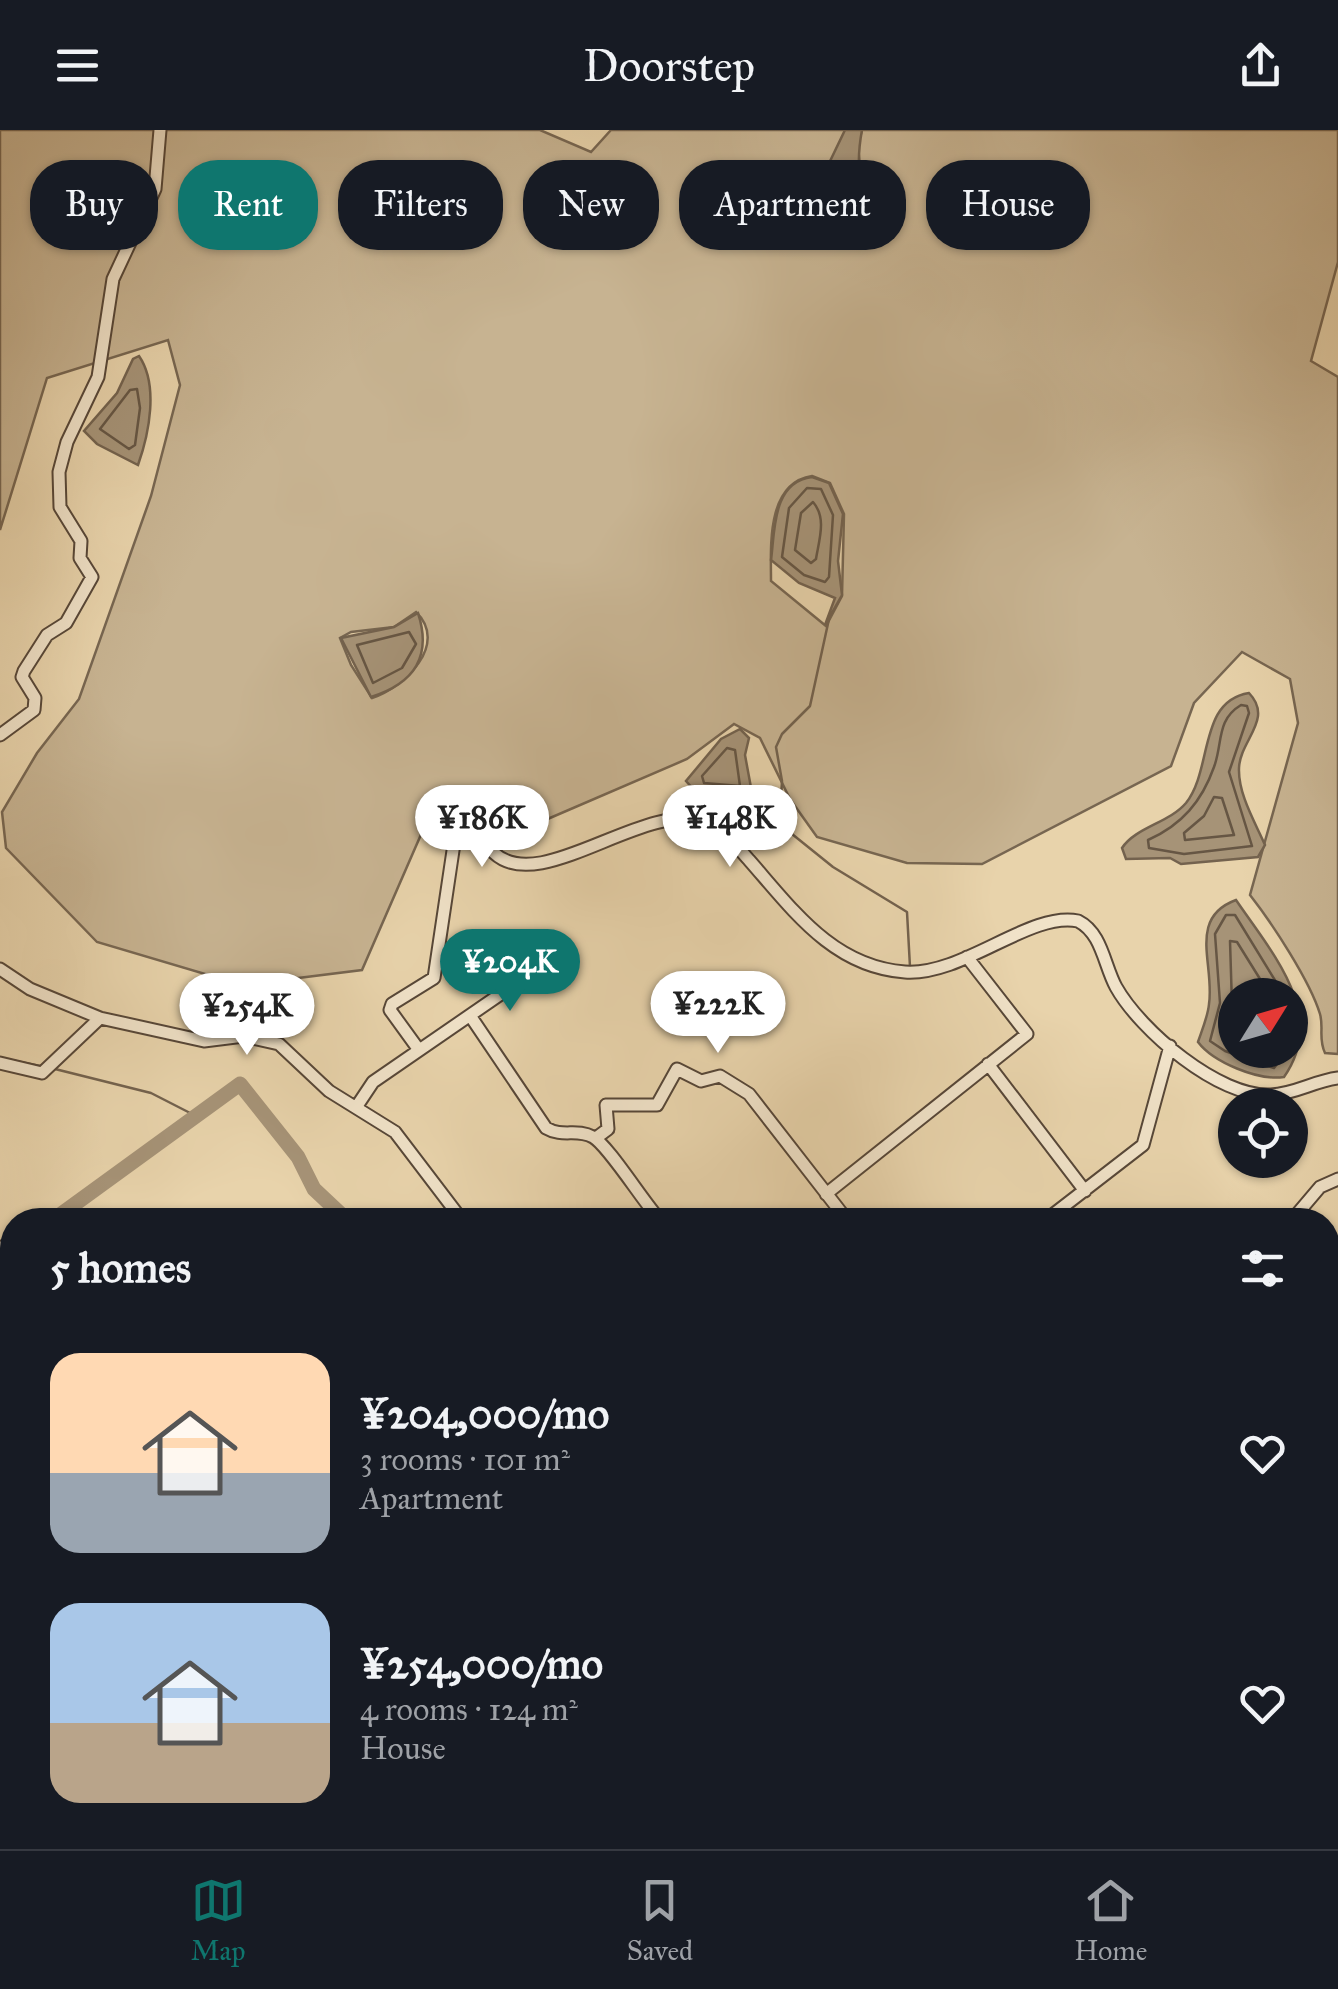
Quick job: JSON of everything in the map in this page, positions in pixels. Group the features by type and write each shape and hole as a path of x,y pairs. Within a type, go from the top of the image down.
{"street":[{"path":"0,735 34,710 35,698 22,677 28,662 47,635 66,623 92,576 80,558 81,541 60,507 59,472 67,442 98,377 113,280 155,189 160,130"},
{"path":"419,1050 390,1010 392,1004 434,978 444,928 452,837 456,821 469,814 495,854 508,862 534,865 655,823 708,822 726,834 804,924 835,949 906,972 967,957 1049,921 1078,921 1097,939 1118,990 1144,1024 1208,1074 1256,1095 1298,1091 1338,1078"},
{"path":"826,1194 1027,1034 967,957"},
{"path":"0,969 30,989 100,1018 204,1041 244,1036 279,1044 329,1091 395,1132 453,1208"},
{"path":"358,1106 373,1082 524,978"},
{"path":"471,1017 546,1128 555,1134 576,1132 596,1138 651,1208"},
{"path":"0,1064 42,1072 100,1018"},
{"path":"1062,1208 1143,1144 1170,1046"},
{"path":"988,1064 1085,1191"},
{"path":"596,1138 608,1129 606,1105 657,1105 677,1069 701,1081 720,1076 749,1094 838,1208"},
{"path":"1300,1208 1306,1199 1338,1179"}],"shaded area":[{"path":"0,130 540,130 591,152 611,130 845,130 847,160 679,160 679,250 906,250 906,160 859,160 862,130 1338,130 1338,262 1311,361 1338,377 1338,1054 1325,1053 1320,1014 1308,978 1304,978 1250,895 1298,723 1290,679 1242,652 1194,703 1171,766 982,864 907,863 817,837 790,799 760,738 734,724 687,759 536,824 471,787 433,807 362,970 242,985 97,942 6,848 2,812 37,753 79,699 151,496 180,385 168,340 47,378 0,530","holes":["812,476 830,483 844,514 842,596 826,626 771,581 772,535 779,503 797,481","416,612 428,637 419,663 397,684 372,698 340,638 351,632 394,627"]}],"water":[{"path":"845,130 862,130 859,160 831,160"},
{"path":"139,356 150,395 146,439 138,465 97,444 84,431 117,393 133,359"},
{"path":"812,477 829,483 843,514 838,561 842,595 825,625 835,598 799,583 771,560 775,522 783,498 789,488"},
{"path":"418,613 423,642 416,666 399,684 371,697 341,638 394,627"},
{"path":"1249,693 1256,703 1257,721 1241,758 1239,778 1265,845 1258,857 1181,864 1170,858 1126,859 1122,848 1128,841 1186,803 1221,709"},
{"path":"740,729 749,738 745,755 752,793 745,799 695,791 686,781 721,739"},
{"path":"1236,900 1286,978 1218,978 1218,1058 1198,1042 1209,1004 1206,944 1212,918"},
{"path":"1237,1068 1288,1068 1284,1077 1262,1076"}],"waterway":[{"path":"829,619 810,706 782,734 776,747 782,781 780,817 792,834 833,867 907,912 910,967"},
{"path":"6,1059 40,1066"},
{"path":"55,1069 151,1093 196,1116"},
{"path":"70,1208 240,1084 298,1157 314,1189 334,1208"}]}
